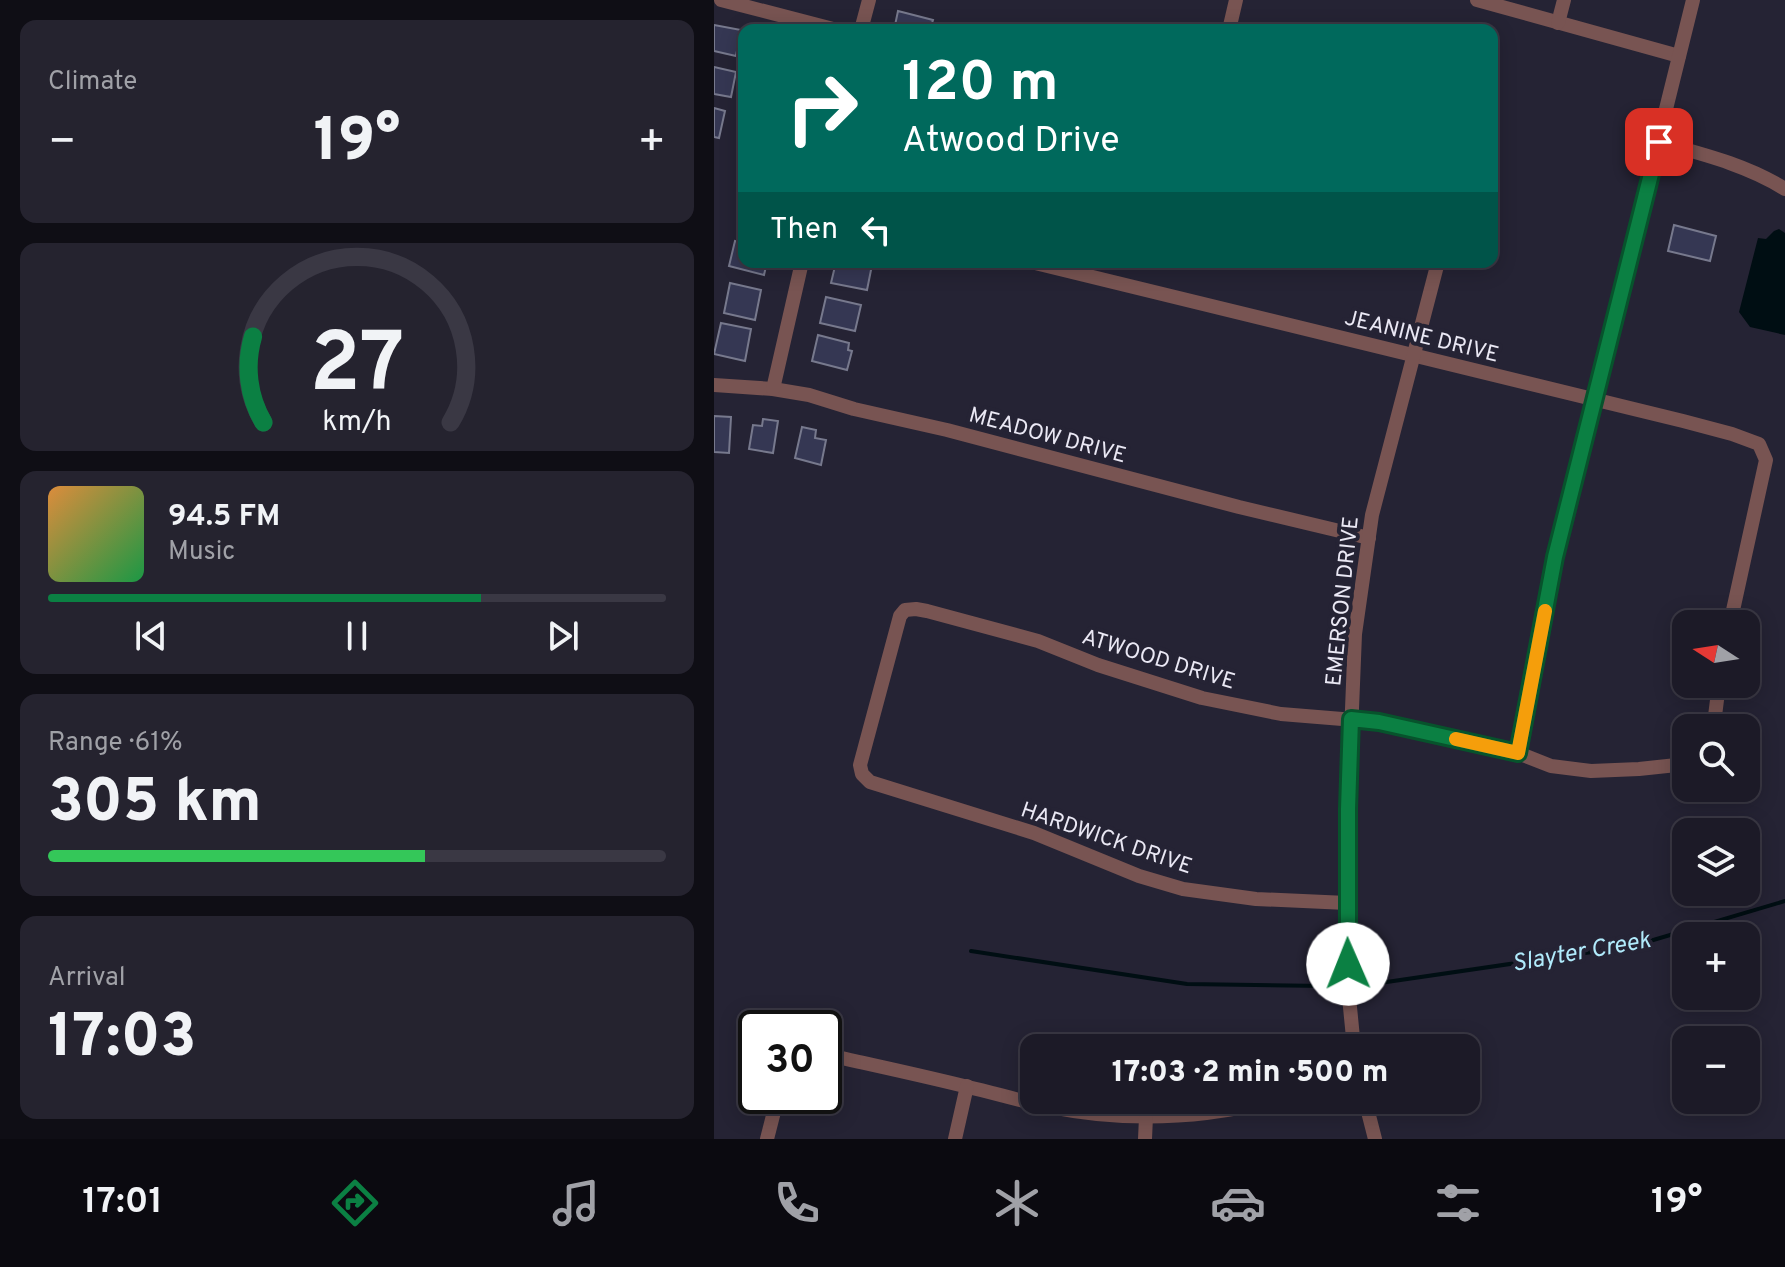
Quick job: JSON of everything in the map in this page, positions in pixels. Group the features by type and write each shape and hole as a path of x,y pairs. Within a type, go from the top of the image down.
{"street":[{"path":"721,0 814,24"},
{"path":"863,24 869,0"},
{"path":"1230,24 1236,0"},
{"path":"1477,0 1679,56"},
{"path":"1558,23 1564,0"},
{"path":"1518,753 1555,557 1693,0"},
{"path":"1659,142 1766,177 1785,189"},
{"path":"773,389 801,268"},
{"name":"JEANINE DRIVE","path":"1056,268 1594,399 1732,434 1759,444 1766,460 1733,610"},
{"name":"EMERSON DRIVE","path":"1353,1034 1347,903 1355,634 1372,515 1436,268"},
{"name":"MEADOW DRIVE","path":"714,385 809,395 854,409 1369,538"},
{"name":"ATWOOD DRIVE","path":"862,774 860,765 897,623 905,610 916,609 1038,641 1098,665 1202,698 1281,714 1379,722 1518,753 1551,766 1591,771 1672,765"},
{"name":"HARDWICK DRIVE","path":"862,774 870,782 881,786 1034,833 1139,876 1183,889 1256,899 1347,903"},
{"path":"842,1058 1059,1108 1146,1117 1187,1114"},
{"path":"955,1139 967,1086"},
{"path":"767,1139 773,1114"},
{"path":"1369,1114 1375,1139"},
{"path":"1145,1139 1146,1117"}],"shaded area":[{"path":"1779,229 1785,233 1785,335 1750,327 1739,312 1758,238 1766,239"}],"building":[{"path":"898,11 933,20 932,24 895,24"},
{"path":"714,25 738,29 736,56 714,51"},
{"path":"714,67 736,72 731,97 714,94"},
{"path":"714,108 725,111 719,138 714,137"},
{"path":"1674,225 1716,236 1710,261 1668,251"},
{"path":"735,241 738,242 738,268 766,268 764,275 729,266"},
{"path":"835,268 871,268 867,290 831,283"},
{"path":"730,283 761,290 755,320 724,313"},
{"path":"826,297 861,305 855,331 820,323"},
{"path":"721,323 751,329 745,361 714,354"},
{"path":"818,335 849,343 848,350 852,351 847,370 812,361"},
{"path":"714,416 731,417 729,453 714,452"},
{"path":"763,419 778,421 773,453 749,449 753,425 762,426"},
{"path":"802,427 816,430 815,438 826,440 821,465 795,458"}],"waterway":[{"name":"Slayter Creek","path":"1373,984 1633,946 1785,901"},
{"name":"Slayter Creek","path":"971,951 1187,984 1326,986"}],"slow traffic":[{"path":"1456,739 1518,753 1545,611"}],"route":[{"path":"1348,964 1351,719 1379,722 1518,753 1555,557 1659,142"}]}
